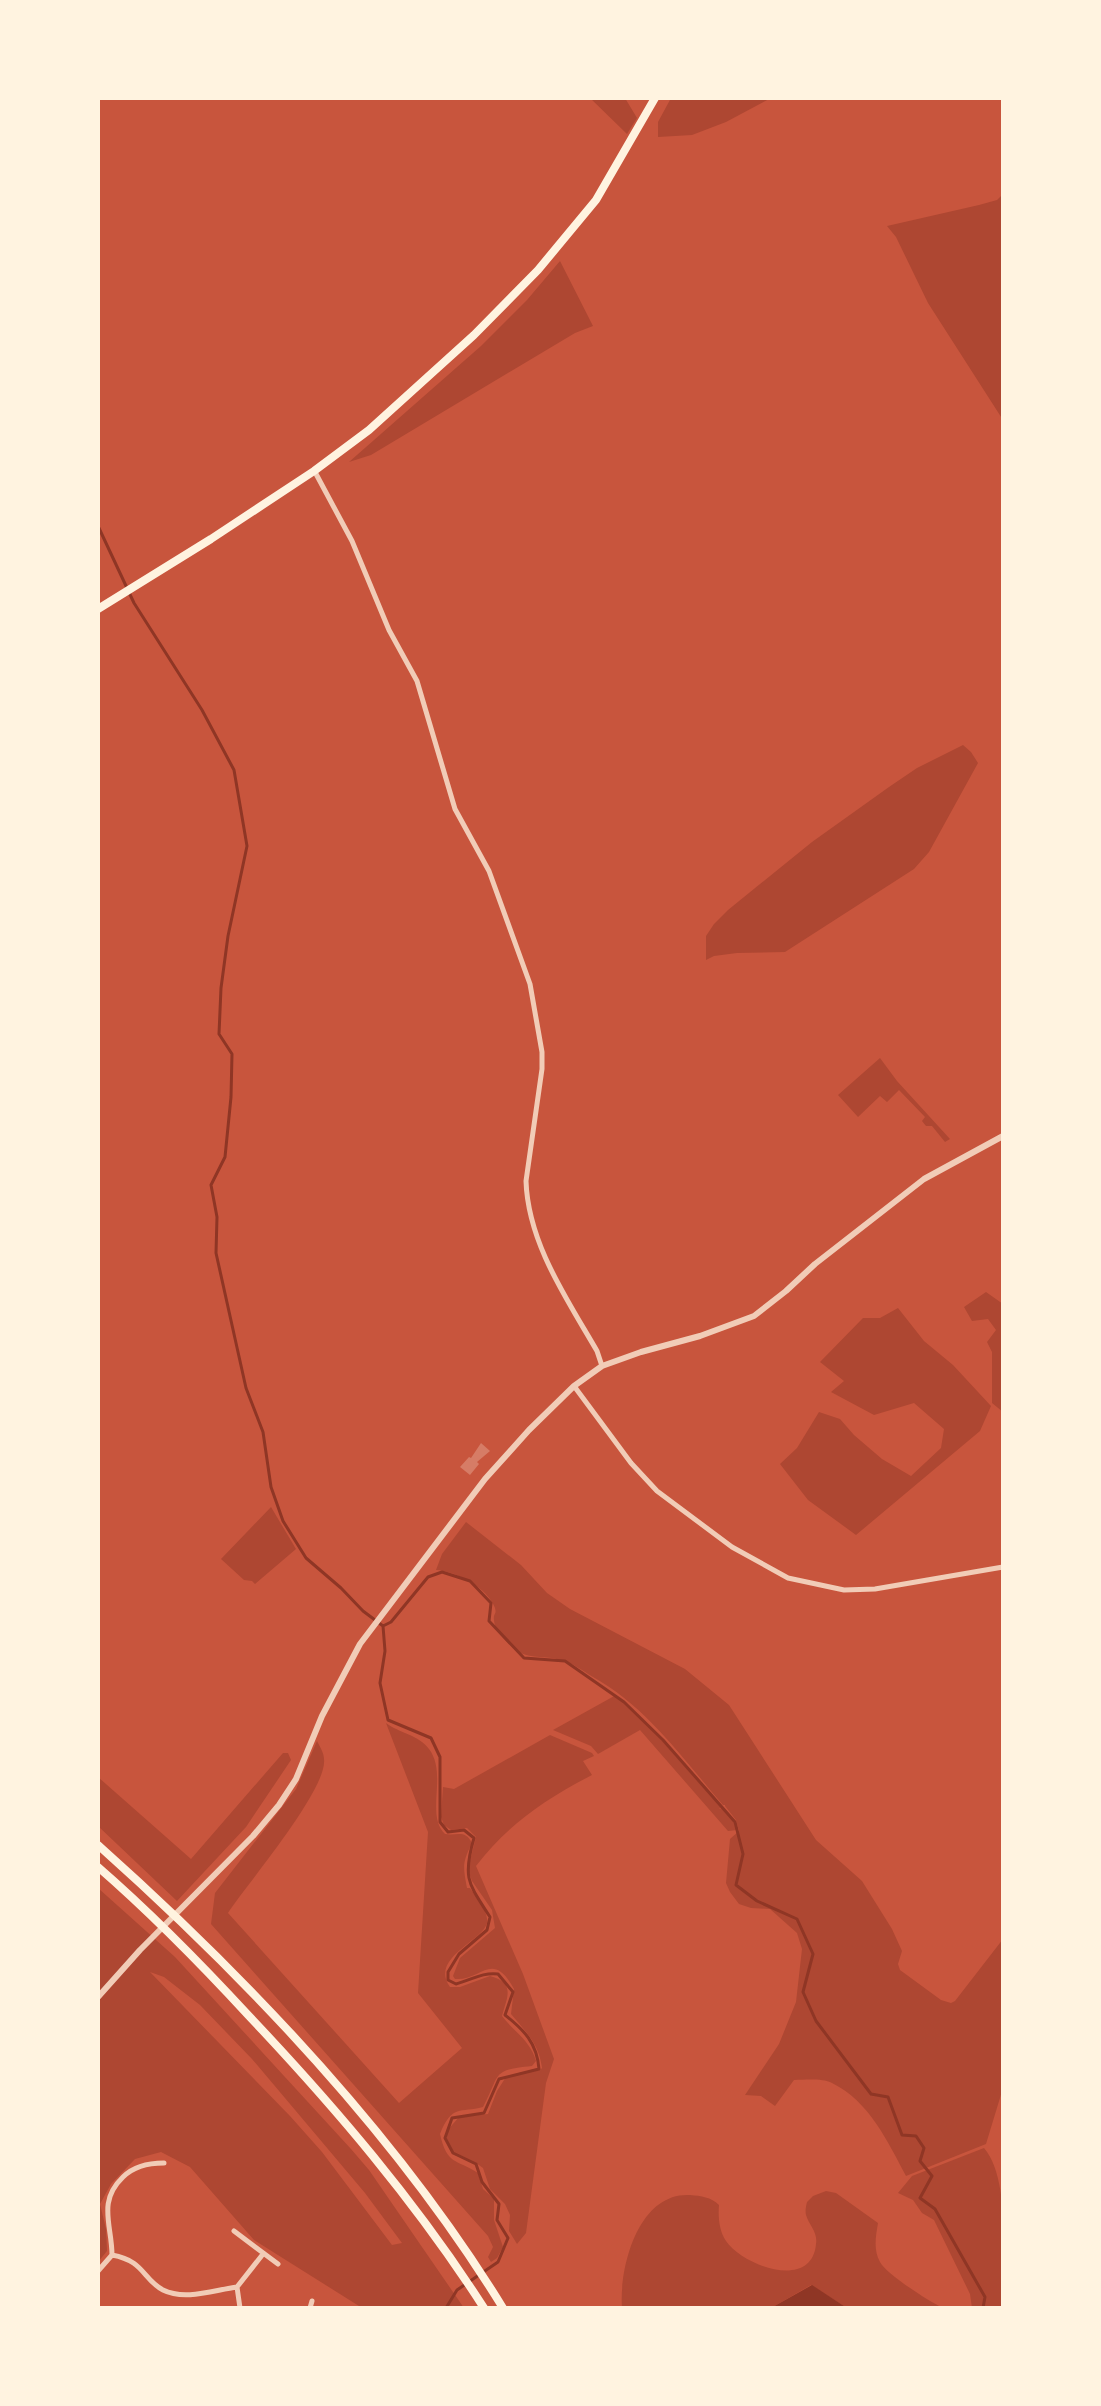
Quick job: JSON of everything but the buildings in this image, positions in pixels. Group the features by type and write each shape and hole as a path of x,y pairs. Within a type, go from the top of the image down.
{"main road":[{"path":"98,609 314,471 393,408 474,335 538,270 596,200 655,98"},
{"path":"98,1845 223,1962 351,2101 457,2239 503,2308"},
{"path":"98,1867 184,1947 292,2062 376,2158 446,2249 484,2308"}],"street":[{"path":"314,471 352,541 389,630 417,681 455,809 489,871 530,984 542,1052 527,1194 531,1215 551,1270 597,1351 602,1366"},
{"path":"98,1997 279,1805 296,1779 322,1716 360,1644 485,1479 574,1386 602,1366 754,1316 924,1179 1003,1136"},
{"path":"574,1386 631,1463 657,1491 732,1547 788,1578 844,1590 875,1589 1003,1567"},
{"path":"98,2271 112,2255 107,2204 111,2188 129,2171 148,2163 164,2163"},
{"path":"234,2231 278,2264"},
{"path":"112,2255 136,2264 159,2288 172,2293 190,2294 237,2287 263,2254"},
{"path":"237,2287 240,2308"}],"shaded area":[{"path":"590,98 625,98 637,118 627,134"},
{"path":"671,98 771,98 726,122 692,135 658,137 658,122"},
{"path":"1003,194 1003,420 928,303 896,237 887,226 979,205 997,200"},
{"path":"560,261 593,326 575,333 371,455 349,462 481,346"},
{"path":"963,745 978,763 929,852 914,869 785,952 737,953 706,960 706,936 728,910 812,842 889,787 917,768"},
{"path":"880,1058 950,1139 945,1142 932,1126 926,1126 922,1121 925,1117 899,1090 887,1102 880,1096 858,1117 838,1095"},
{"path":"986,1292 1003,1304 1003,1412 992,1403 992,1352 987,1342 996,1330 988,1319 972,1321 964,1307"},
{"path":"898,1308 924,1341 953,1365 991,1406 980,1431 856,1535 808,1500 780,1464 797,1448 819,1412 840,1419 882,1459 911,1476 941,1448 944,1429 914,1403 874,1415 831,1392 844,1381 820,1362 863,1318 880,1318"},
{"path":"271,1507 296,1549 255,1584 244,1580 221,1559"},
{"path":"466,1522 521,1565 547,1593 570,1609 685,1669 729,1705 816,1840 862,1881 902,1951 898,1964 900,1970 941,2000 951,2003 1003,1939 1003,2088 986,2144 906,2176 867,2111 832,2083 794,2080 775,2106 761,2096 745,2095 779,2044 796,2002 802,1949 797,1933 770,1909 739,1904 730,1892 726,1883 730,1839 739,1831 736,1820 647,1718 612,1689 574,1665 526,1655 515,1649 496,1628 495,1608 479,1587 462,1577 436,1570 442,1554"},
{"path":"616,1695 648,1725 721,1807 719,1809 722,1808 737,1830 728,1831 640,1730 598,1754 591,1746 553,1730"},
{"path":"386,1723 420,1740 429,1749 437,1770 439,1826 445,1834 464,1835 472,1843 464,1865 467,1888 482,1905 487,1923 477,1937 451,1959 445,1977 450,1987 460,1987 490,1976 504,1983 508,1992 502,2016 526,2042 536,2061 532,2066 503,2072 495,2081 483,2107 453,2114 440,2134 449,2156 478,2173 483,2189 494,2199 494,2220 503,2247 491,2262 488,2257 493,2247 488,2236 211,1924 215,1893 296,1789 317,1741 324,1759 322,1773 313,1792 228,1913 399,2103 462,2048 418,1993 428,1832"},
{"path":"550,1735 592,1753 594,1756 583,1761 592,1775 529,1814 501,1837 476,1866 523,1974 554,2059 546,2083 526,2233 517,2244 509,2231 510,2215 505,2204 490,2189 483,2168 455,2155 446,2132 459,2117 488,2114 506,2077 542,2068 535,2045 511,2014 514,1989 506,1977 493,1969 464,1978 455,1979 453,1976 460,1958 495,1928 492,1910 472,1881 468,1869 476,1837 467,1828 451,1830 444,1825 441,1817 443,1787 454,1789"},
{"path":"283,1753 288,1753 291,1760 246,1827 177,1901 98,1826 98,1777 191,1859"},
{"path":"98,1888 175,1957 351,2149 369,2170 464,2308 359,2308 254,2240 190,2167 161,2152 135,2159 111,2184 100,2204 107,2251 98,2262","holes":["150,1972 164,1977 200,2005 252,2059 365,2193 402,2243 392,2245 322,2152"]},
{"path":"984,2148 993,2162 1002,2201 1003,2306 999,2308 972,2308 970,2294 934,2220 922,2213 913,2200 898,2193 912,2176"},
{"path":"826,2191 836,2193 878,2223 876,2248 884,2267 943,2308 847,2308 811,2285 771,2308 622,2308 624,2273 635,2235 657,2206 672,2197 690,2195 713,2200 719,2205 724,2237 735,2250 761,2265 790,2270 803,2267 812,2258 816,2240 806,2215 806,2205 813,2196"},
{"path":"812,2285 847,2308 771,2308"}],"waterway":[{"path":"98,526 134,603 202,710 234,770 247,846 228,936 221,988 219,1034 232,1054 225,1157 211,1185 217,1217 216,1253 246,1388 263,1432 271,1487 283,1521 306,1558 383,1626 385,1651 380,1683 388,1720 431,1738 440,1757 440,1822 448,1832 464,1830 474,1838 468,1872 477,1896 490,1917 487,1930 459,1954 448,1972 448,1980 456,1984 482,1975 498,1974 513,1992 505,2015 528,2038 538,2060 539,2069 499,2079 484,2113 452,2118 445,2138 453,2153 476,2164 482,2182 499,2204 497,2220 508,2238 498,2262 457,2290 446,2308"},
{"path":"383,1626 391,1622 428,1577 442,1572 470,1581 491,1603 489,1621 524,1658 565,1661 624,1702 663,1740 735,1822 743,1854 736,1885 757,1901 797,1919 813,1954 803,1992 816,2021 871,2094 888,2097 902,2135 916,2136 924,2148 920,2161 932,2176 920,2198 935,2209 985,2297 983,2308"}]}
